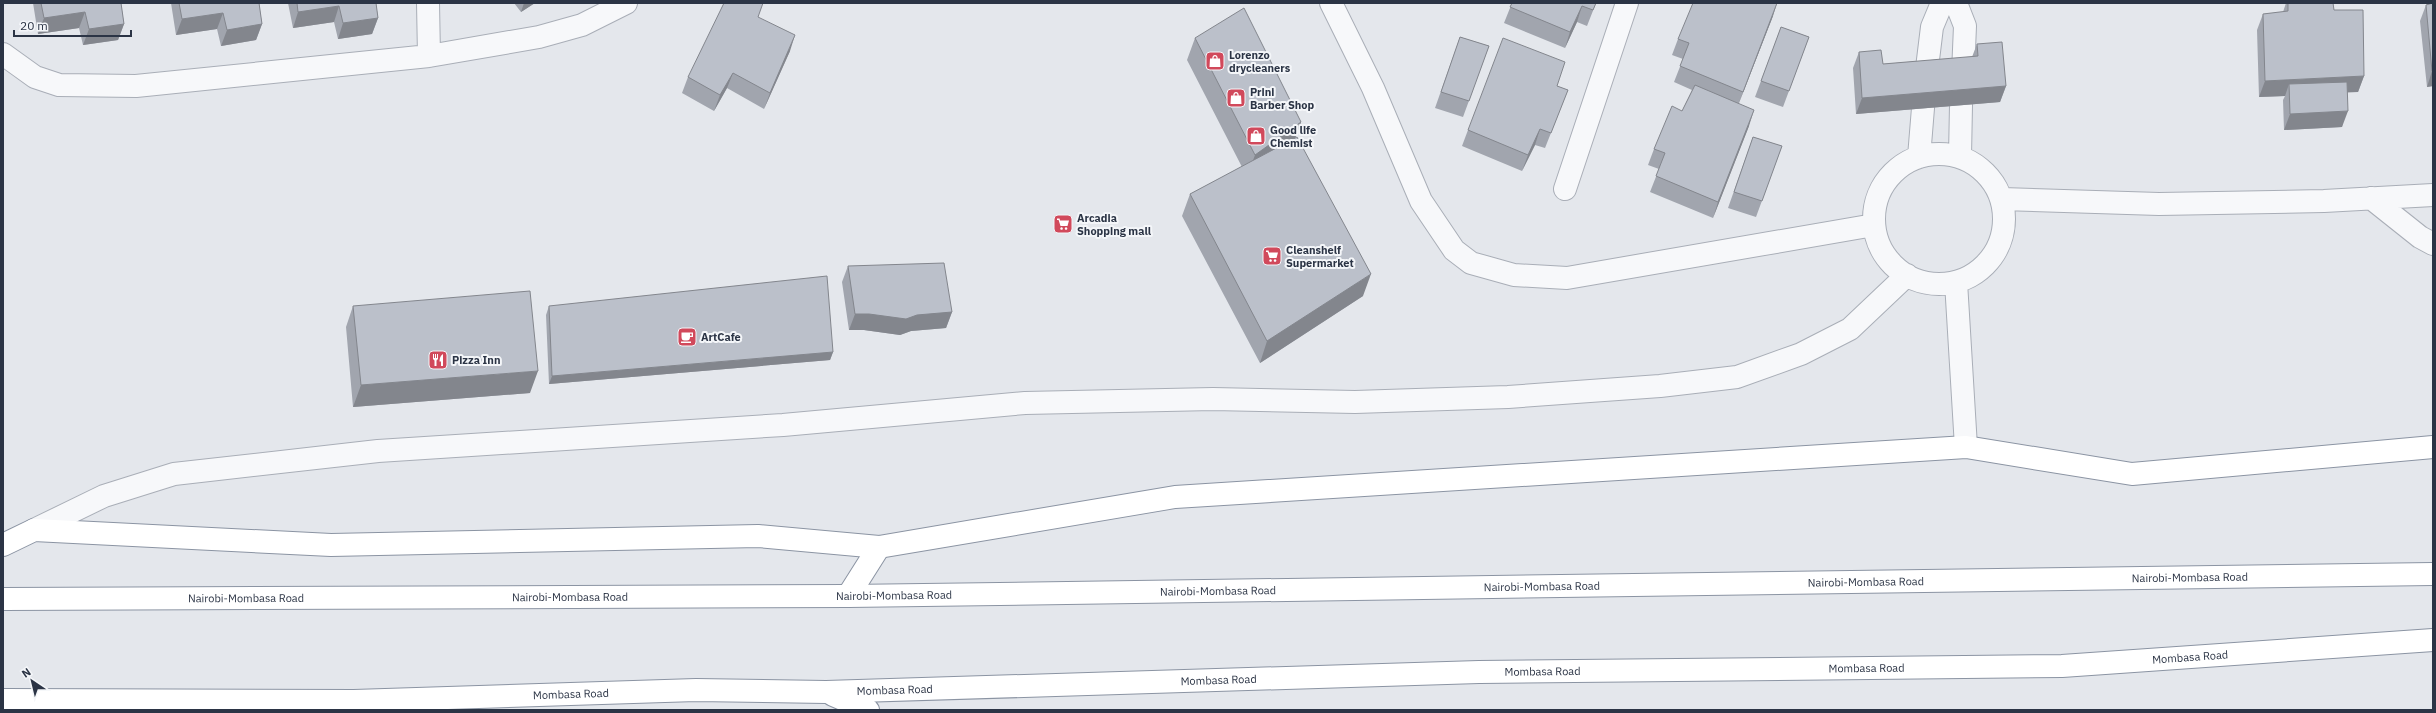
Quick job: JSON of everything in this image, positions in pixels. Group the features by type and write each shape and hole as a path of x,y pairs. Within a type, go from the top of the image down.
{"highway":[{"path":"3,545 34,530 331,545 758,536 878,547 1175,497 1966,447 2132,474 2433,447"},
{"path":"848,596 878,547"},
{"name":"Nairobi-Mombasa Road","path":"3,599 848,596 2433,574"},
{"name":"Mombasa Road","path":"3,700 354,701 696,690 826,692 1479,672 2062,666 2433,640"},
{"path":"826,692 868,710"}],"street":[{"path":"428,3 429,56"},
{"path":"3,54 35,77 59,84 136,86 429,56 539,37 582,25 626,3"},
{"path":"1331,3 1373,88 1421,201 1454,250 1471,263 1514,275 1567,278 1874,225"},
{"path":"1565,189 1627,3"},
{"path":"1926,76 1932,27 1942,3"},
{"path":"1956,3 1965,26 1963,73"},
{"path":"1960,156 1961,105"},
{"path":"1919,157 1923,108"},
{"path":"1940,153 1960,156 1984,171 1993,181 2002,199 2004,220 2001,240 1991,259 1976,272 1956,282 1933,284 1907,276 1893,266 1880,247 1874,225 1876,203 1885,183 1901,166 1919,157 1940,153"},
{"path":"2002,199 2159,204 2433,195"},
{"path":"2371,198 2420,237 2433,244"},
{"path":"34,530 104,496 174,474 378,450 784,425 1025,403 1213,399 1355,402 1508,397 1660,386 1737,377 1802,354 1850,329 1907,276"},
{"path":"1956,282 1966,447"}],"building":[{"path":"41,3 121,3 124,24 89,29 85,12 44,18"},
{"path":"179,3 259,3 262,24 227,30 223,13 182,19"},
{"path":"297,3 376,3 378,18 343,23 339,6 298,12"},
{"path":"724,3 763,3 758,17 795,35 770,93 733,73 720,95 688,77"},
{"path":"1512,3 1596,3 1593,10 1582,6 1570,32 1510,7"},
{"path":"1693,3 1777,3 1743,92 1680,66 1689,43 1678,39"},
{"path":"2288,3 2333,3 2334,10 2363,10 2364,76 2265,81 2263,14 2288,11"},
{"path":"2433,3 2433,71 2432,71 2426,5"},
{"path":"1244,8 1301,122 1255,155 1195,38"},
{"path":"1781,27 1809,37 1789,91 1761,81"},
{"path":"1460,37 1489,46 1469,101 1441,92"},
{"path":"1503,38 1565,62 1557,86 1568,90 1551,133 1540,129 1528,155 1468,130"},
{"path":"2002,42 2006,86 1862,98 1859,52 1881,50 1883,64 1978,56 1977,44"},
{"path":"2347,82 2348,111 2290,114 2289,84"},
{"path":"1695,85 1754,110 1718,202 1656,176 1665,153 1654,149 1672,106 1682,111"},
{"name":"Cleanshelf Supermarket","path":"1297,137 1371,274 1267,341 1190,194"},
{"path":"1753,137 1782,146 1762,201 1734,192"},
{"path":"944,263 952,312 917,315 906,319 869,314 855,314 848,266"},
{"name":"ArtCafe","path":"827,276 833,352 552,376 549,306"},
{"name":"Pizza Inn","path":"530,291 538,371 361,385 353,306"}],"place":[{"name":"Lorenzo drycleaners","path":"1215,61"},
{"name":"Prini Barber Shop","path":"1236,98"},
{"name":"Good life Chemist","path":"1256,136"},
{"name":"Arcadia Shopping mall","path":"1063,224"},
{"name":"Cleanshelf Supermarket","path":"1272,256"},
{"name":"ArtCafe","path":"687,337"},
{"name":"Pizza Inn","path":"438,360"}]}
